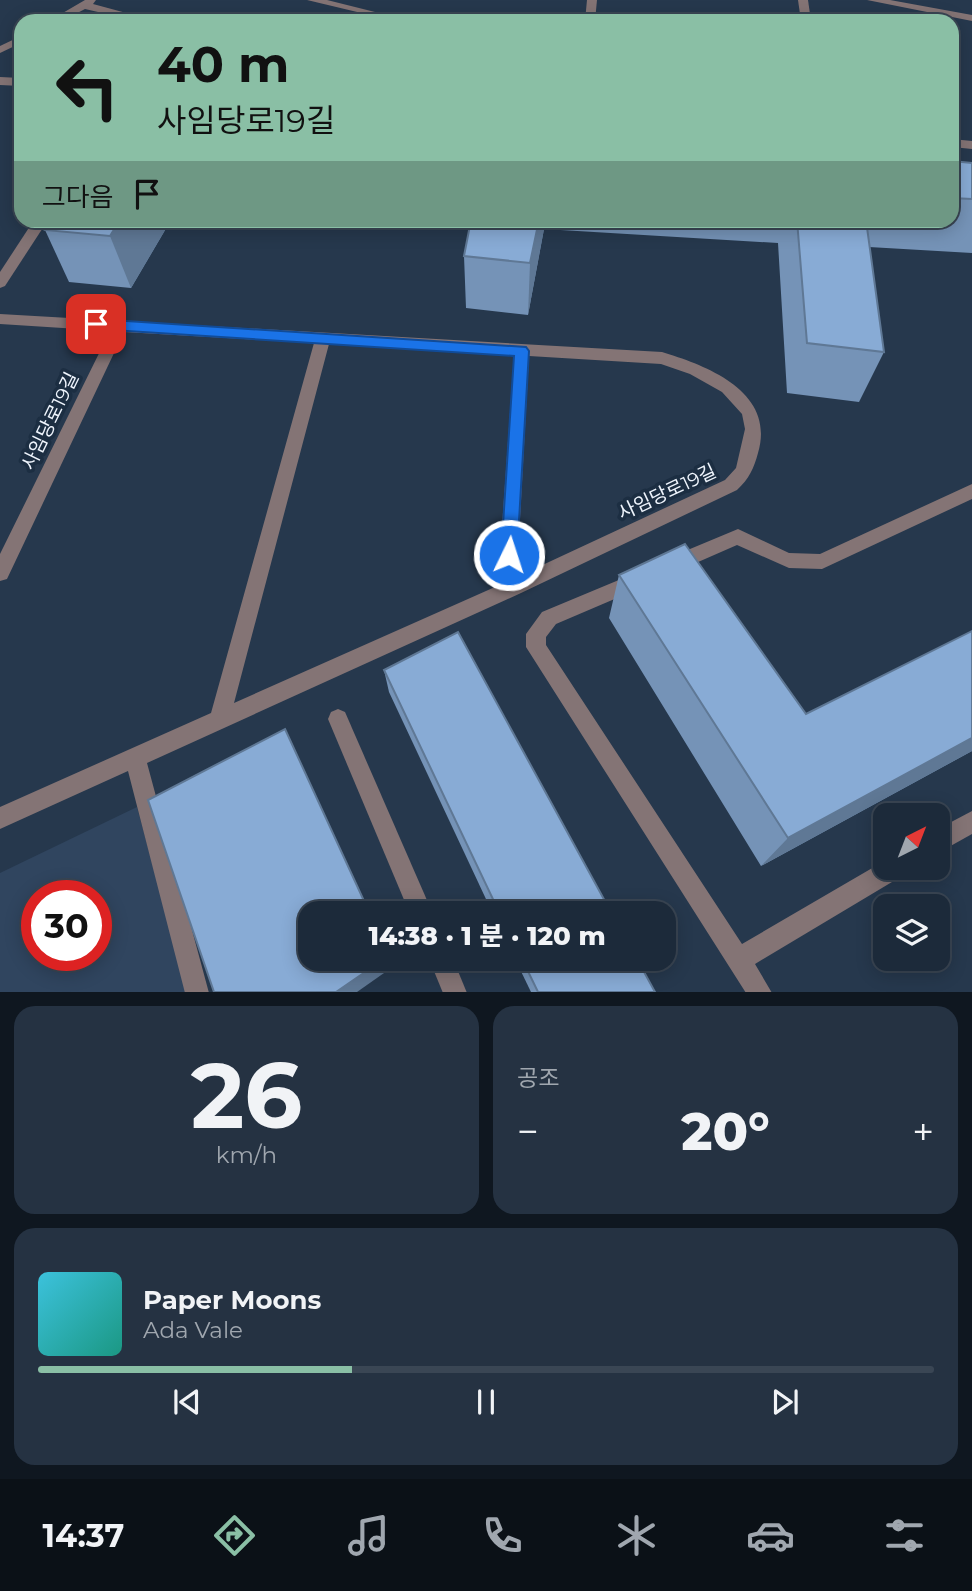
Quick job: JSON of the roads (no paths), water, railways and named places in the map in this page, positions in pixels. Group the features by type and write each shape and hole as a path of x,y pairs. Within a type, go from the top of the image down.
{"street":[{"path":"312,0 365,14"},
{"path":"872,0 950,14"},
{"path":"67,14 88,3 126,14"},
{"path":"0,283 36,228"},
{"name":"사임당로19길","path":"0,318 662,358 698,369 723,384 753,416 755,435 743,475 731,485 514,587 0,818"},
{"name":"사임당로19길","path":"0,573 120,325"},
{"path":"219,720 323,338"},
{"path":"514,587 509,555 522,351"},
{"path":"760,992 536,648 536,634 549,618 738,537 780,558 807,565 822,561 972,491"},
{"path":"338,719 416,901"},
{"path":"135,758 197,992"},
{"path":"950,835 972,822"},
{"path":"739,960 874,880"},
{"path":"446,971 456,992"}]}
